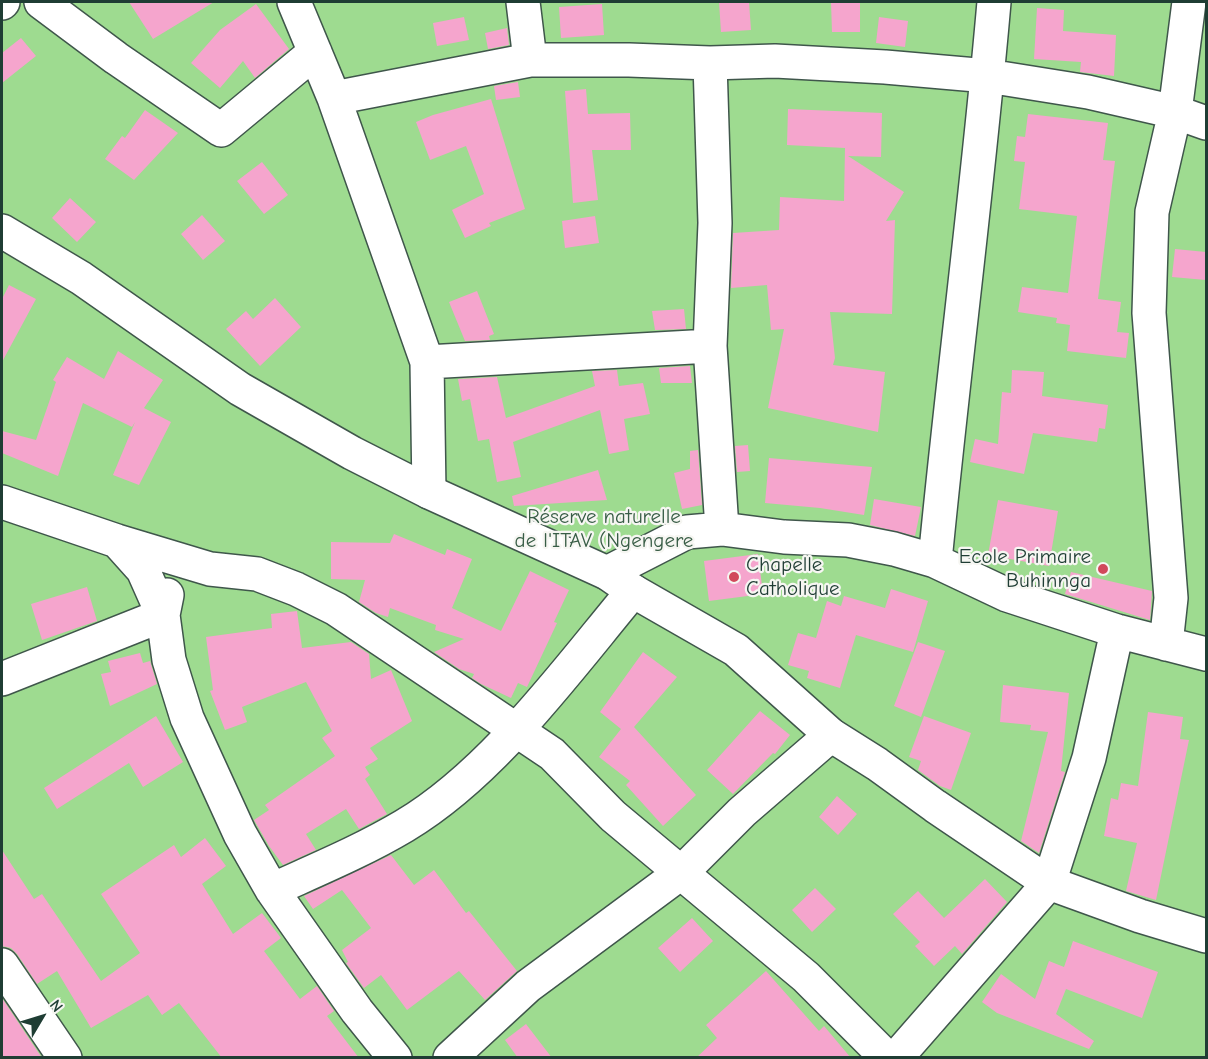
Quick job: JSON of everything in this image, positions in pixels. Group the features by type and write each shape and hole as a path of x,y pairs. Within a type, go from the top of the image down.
{"street":[{"path":"41,2 116,58 221,130 315,52"},
{"path":"294,2 334,98 427,362 429,492"},
{"path":"524,2 530,60"},
{"path":"935,561 947,430 988,76 994,2"},
{"path":"1166,644 1171,598 1149,313 1152,212 1175,112 1189,2"},
{"path":"334,98 530,60 710,63 775,61 988,76 1088,92 1175,112 1206,123"},
{"path":"710,63 715,223 710,346 722,529"},
{"path":"2,231 81,278 240,389 352,453 620,582 736,650 831,735 877,764 1049,884 1206,936"},
{"path":"427,362 710,346"},
{"path":"2,502 117,541 210,569 257,574 296,589 336,609 552,754 613,816 806,977 887,1058"},
{"path":"272,890 405,825 473,773 516,729 620,582 687,531 722,529 784,537 848,540 894,549 935,561 1007,595 1117,631 1206,654"},
{"path":"117,541 144,570 163,615 169,660 187,718 240,834 272,890 357,1011 395,1058"},
{"path":"163,615 177,559"},
{"path":"2,679 163,615"},
{"path":"896,1058 1049,884 1089,758 1117,631"},
{"path":"450,1058 528,986 682,872 742,813 831,735"},
{"path":"2,965 65,1058"}],"green space":[{"name":"Réserve naturelle de l'ITAV (Ngengere","path":"2,2 1206,2 1206,1057 2,1057"}],"building":[{"path":"129,2 214,2 153,39"},
{"path":"719,2 749,2 751,30 721,32"},
{"path":"831,2 860,2 860,32 832,32"},
{"path":"256,4 289,49 255,78 243,61 220,88 191,63 220,30"},
{"path":"602,4 604,35 561,38 559,7"},
{"path":"1037,8 1064,10 1063,31 1116,35 1114,76 1080,72 1081,62 1034,59"},
{"path":"464,17 469,40 437,46 433,23"},
{"path":"879,17 908,21 905,47 876,43"},
{"path":"507,28 509,45 488,49 485,33"},
{"path":"21,38 36,56 2,83 2,53"},
{"path":"518,82 520,97 496,100 494,86"},
{"path":"586,89 588,114 630,113 631,150 592,150 598,200 573,203 565,91"},
{"path":"491,99 525,209 489,223 491,226 465,238 452,210 484,194 466,146 430,160 416,122"},
{"path":"788,109 882,113 881,157 848,156 904,192 886,221 895,220 892,314 830,312 835,358 833,365 885,372 878,432 768,408 784,329 771,330 767,285 731,288 733,233 779,230 780,197 844,201 845,148 787,145"},
{"path":"145,110 178,133 134,180 105,159 122,136 125,138"},
{"path":"1028,114 1108,123 1103,160 1115,161 1098,299 1121,302 1117,332 1129,333 1126,358 1067,351 1070,325 1056,323 1057,318 1018,312 1022,287 1068,293 1077,216 1019,209 1025,162 1014,161 1017,136 1025,137"},
{"path":"262,162 288,195 264,214 237,181"},
{"path":"70,198 96,222 77,242 52,218"},
{"path":"202,215 225,241 203,260 181,234"},
{"path":"595,216 599,243 565,248 562,221"},
{"path":"1175,249 1206,252 1206,280 1172,277"},
{"path":"9,285 36,299 2,362 2,299"},
{"path":"477,291 494,334 489,336 490,340 465,341 449,302"},
{"path":"275,298 301,327 260,366 226,329 246,311 253,319"},
{"path":"684,309 686,329 655,330 652,311"},
{"path":"118,351 163,380 144,408 171,422 139,485 113,475 135,422 132,427 83,403 58,476 2,453 2,431 36,440 56,382 53,380 67,357 104,379"},
{"path":"690,366 692,383 661,383 659,368"},
{"path":"617,370 619,386 643,383 650,414 624,419 629,450 609,454 600,410 513,442 521,477 497,482 489,439 478,441 470,399 462,401 458,379 497,377 506,418 595,386 592,371"},
{"path":"1012,370 1044,372 1042,396 1108,405 1105,429 1099,428 1097,442 1033,433 1024,474 970,462 975,439 998,444 1002,392 1011,393"},
{"path":"748,445 750,471 737,472 735,446"},
{"path":"698,450 702,505 682,509 674,473 690,469 690,451"},
{"path":"769,458 872,467 864,515 765,503"},
{"path":"598,470 607,500 514,506 512,496"},
{"path":"874,499 921,507 915,536 870,525"},
{"path":"998,500 1058,511 1049,566 988,555"},
{"path":"394,534 445,555 447,549 472,559 452,608 501,631 530,571 569,590 554,622 557,623 527,687 518,683 511,698 481,684 472,678 474,674 459,669 434,652 464,639 435,630 436,625 390,608 388,617 376,613 359,602 365,580 331,579 331,542 390,543"},
{"name":"Chapelle Catholique","path":"758,554 763,594 709,601 704,561"},
{"path":"1071,572 1152,591 1150,620 1065,594"},
{"path":"87,587 97,621 42,640 31,604"},
{"path":"891,589 928,601 913,652 856,635 840,688 807,678 809,671 788,665 798,633 816,638 827,601 841,606 844,596 885,608"},
{"path":"297,611 302,648 351,642 369,654 371,679 391,670 412,721 370,748 378,759 365,767 370,775 365,779 387,814 359,829 346,809 306,834 316,850 283,865 254,820 269,810 265,805 335,756 322,738 332,731 306,682 242,707 247,722 225,730 210,691 213,690 206,637 272,628 271,614"},
{"path":"918,642 945,651 921,717 894,706"},
{"path":"643,652 677,677 634,727 696,795 663,826 626,785 630,781 599,757 621,729 600,712"},
{"path":"140,653 143,663 150,661 157,684 110,706 101,674 111,672 108,661"},
{"path":"1003,685 1069,693 1061,771 1065,772 1039,853 1021,841 1048,732 1030,730 1031,725 1000,722"},
{"path":"760,711 790,735 775,754 773,753 733,794 707,770"},
{"path":"1148,712 1183,717 1180,739 1189,740 1156,900 1126,891 1137,843 1104,836 1111,798 1118,800 1121,783 1138,786"},
{"path":"156,716 183,762 143,787 129,763 57,809 44,788"},
{"path":"924,716 971,733 951,790 940,786 918,770 921,761 909,757"},
{"path":"837,796 857,814 838,835 819,817"},
{"path":"205,838 226,866 202,884 233,934 262,913 281,938 264,951 300,999 317,986 334,1011 327,1016 359,1058 222,1058 179,1003 162,1015 148,995 91,1028 57,971 37,984 17,954 11,948 2,946 2,850 34,899 42,894 101,981 140,953 101,894 174,845 181,857"},
{"path":"391,855 414,885 434,870 466,913 469,911 517,971 485,1000 459,971 407,1010 381,975 364,988 346,963 348,962 342,950 371,928 342,890 313,909 304,896"},
{"path":"985,879 1007,902 962,954 955,946 934,966 915,946 920,942 893,914 918,891 944,918"},
{"path":"815,888 836,909 812,932 792,910"},
{"path":"692,918 713,941 680,972 658,948"},
{"path":"1073,941 1158,972 1142,1018 1066,989 1056,1014 1094,1041 1089,1049 997,1013 982,1002 1001,974 1035,999 1049,961 1064,967"},
{"path":"766,971 819,1031 824,1026 851,1058 696,1058 717,1038 706,1025"},
{"path":"2,998 42,1058 2,1058"},
{"path":"526,1024 552,1058 518,1058 505,1040"}],"place":[{"name":"Ecole Primaire Buhinnga","path":"1103,569"},
{"name":"Chapelle Catholique","path":"734,577"}]}
